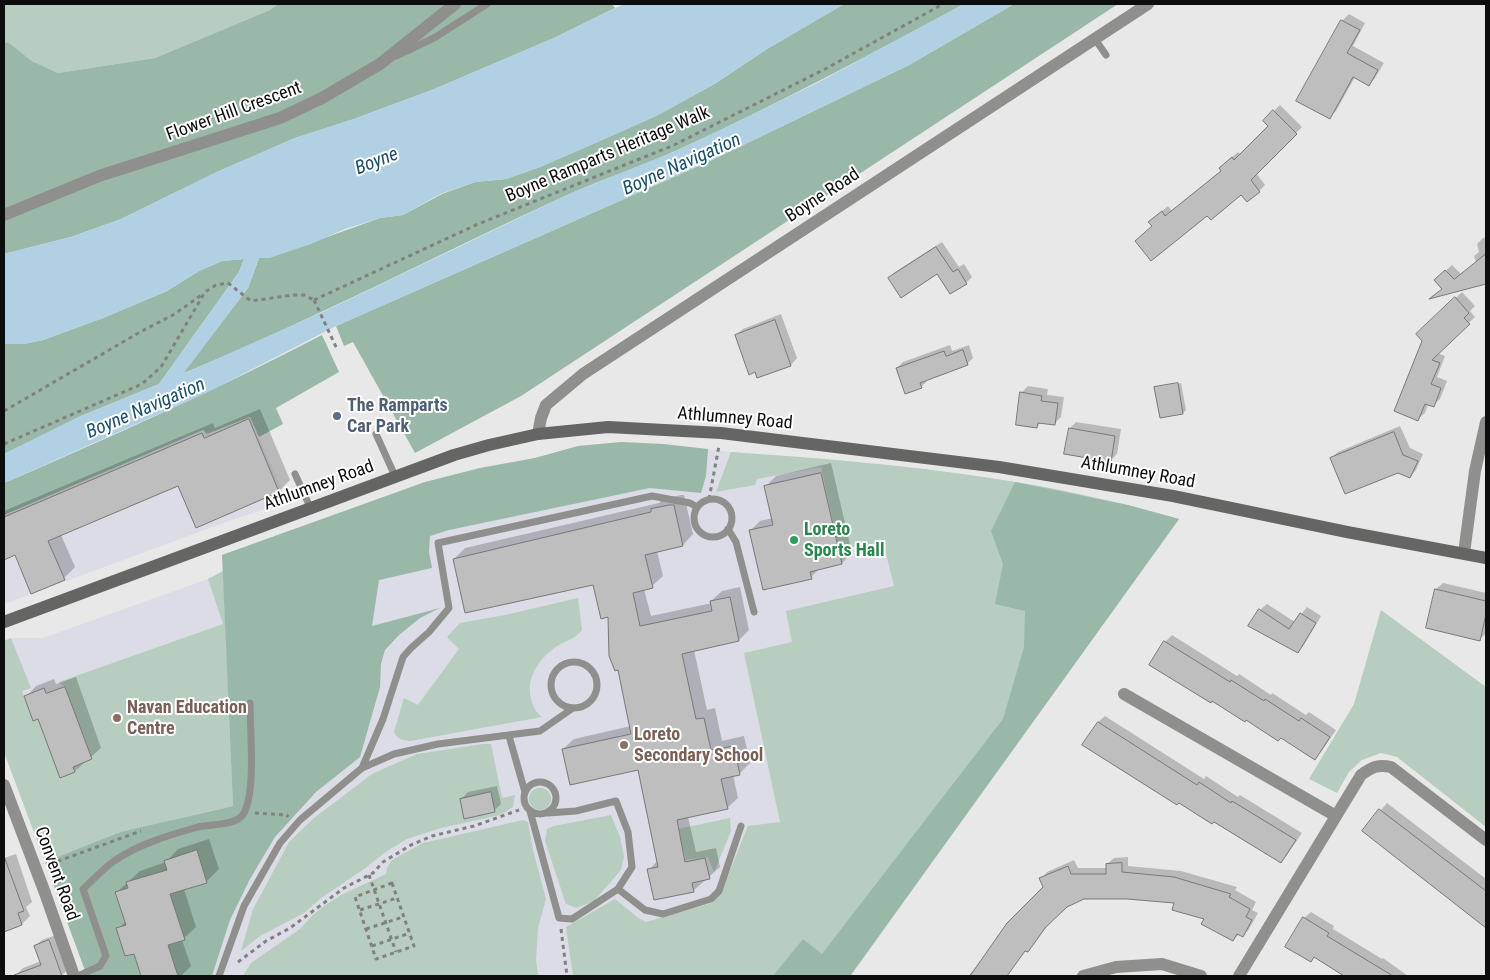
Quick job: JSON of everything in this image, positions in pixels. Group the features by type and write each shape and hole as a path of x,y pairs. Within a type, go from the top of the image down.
{"main road":[{"name":"Athlumney Road","path":"4,622 454,455 538,434 608,427 721,433 999,467 1173,496 1347,532 1486,558"}],"street":[{"name":"Flower Hill Crescent","path":"4,215 99,176 280,118 322,98 380,64 455,4"},
{"name":"Boyne Road","path":"538,434 540,418 546,405 583,374 1148,4"},
{"path":"1464,553 1475,471 1486,422"},
{"path":"1124,694 1336,816"},
{"path":"1239,976 1361,775 1372,766 1392,767 1486,840"},
{"name":"Convent Road","path":"4,785 74,976"},
{"path":"1083,976 1116,967 1162,964 1201,976"}],"lane":[{"path":"380,64 434,38 487,4"},
{"path":"1095,39 1106,56"},
{"path":"376,434 396,476"},
{"path":"295,474 310,507"},
{"path":"362,768 383,720 403,657 410,648 429,632 449,608 438,543 652,496 690,503 697,508"},
{"path":"709,499 722,501 728,505 732,519 728,529 719,536 704,535 695,524 694,516 697,508 709,499"},
{"path":"728,529 736,542 754,612"},
{"path":"219,976 244,906 280,843 300,820 362,768 394,754 438,744 540,732 573,708 581,707 588,703 596,691 595,675 584,664 576,662 562,666 557,670 552,683 555,697 566,706 573,708"},
{"path":"78,976 100,966 106,956 83,889 114,861 153,841 202,826 234,821 241,818 250,794 250,703"},
{"path":"509,736 525,792"},
{"path":"528,810 537,815 576,812 616,801 628,832 632,867 618,889 572,919 559,918 523,798 531,784 543,782 553,788 557,795 556,804 548,813"},
{"path":"618,889 645,910 662,914 711,898 719,891 741,826"}],"path":[{"name":"Boyne Ramparts Heritage Walk","path":"314,300 476,225 674,145 827,68 943,4"},
{"path":"4,411 173,315 216,285 228,283 251,301 304,294 314,300 337,349"},
{"path":"4,444 142,384 161,366 205,292"},
{"path":"709,499 721,433"},
{"path":"235,964 266,941 290,928 344,888 374,873 383,862 410,844 432,836 528,810"},
{"path":"369,875 396,952"},
{"path":"392,883 414,946 376,959 355,897 374,890 392,883"},
{"path":"360,910 397,898"},
{"path":"366,930 404,916"},
{"path":"559,918 567,976"},
{"path":"372,946 410,933"}],"shaded area":[{"path":"250,417 287,502 229,521 4,604 4,515 203,430 207,434"},
{"name":"Loreto Secondary School","path":"621,442 663,444 731,452 895,466 984,477 1061,490 1179,519 851,976 212,976 230,920 250,879 121,832 45,862 4,752 4,641 11,638 43,638 208,579 223,571 222,555 425,482 480,468 535,458 578,446"}],"green space":[{"path":"4,4 278,4 270,10 155,58 58,73 32,61 8,42 4,43"},
{"path":"278,4 612,4 615,8 554,38 432,90 351,120 295,138 217,172 121,219 71,237 4,254 4,43 8,42 32,61 58,73 155,58 270,10"},
{"path":"844,4 964,4 824,78 718,131 667,155 565,196 327,310 182,374 248,288 259,258 269,258 380,218 403,215 442,194 475,182 506,179 540,167 658,115 716,83 767,49"},
{"path":"1014,4 1118,4 521,396 415,453 353,342 344,346 336,326 708,162 909,65"},
{"path":"244,259 239,272 159,384 81,416 4,454 4,344 24,344 43,340 103,318 167,291 199,271 222,261"},
{"path":"322,335 339,372 276,408 283,424 259,437 250,417 207,434 203,430 4,515 4,483 164,412"},
{"path":"621,442 708,449 706,476 701,493 650,488 449,530 430,536 429,552 432,568 379,580 372,626 440,608 420,618 399,635 385,650 381,664 380,687 360,757 316,792 275,837 250,879 230,920 212,976 87,976 45,862 121,832 233,806 222,555 425,482 480,468 535,458 578,446"},
{"path":"731,452 826,459 952,472 1082,495 1179,519 850,976 573,976 566,927 615,899 646,922 712,903 723,888 748,826 780,822 744,653 792,642 786,611 894,586 883,542 839,549 821,467 757,479 755,485 716,492"},
{"path":"1015,482 1128,505 1179,519 850,976 773,976 803,939 822,954 1003,719 1024,647 1025,611 995,604 1003,564 991,531"},
{"name":"Navan Education Centre","path":"223,571 233,806 138,830 45,862 4,752 4,641 11,638 31,688 22,691 33,720 38,719 60,778 75,772 73,767 92,759 65,687 59,682 223,624 208,579"},
{"path":"578,598 582,630 546,655 533,673 530,694 535,710 542,717 410,741 400,739 395,734 404,698 418,705 459,649 447,637 460,623 505,615"},
{"path":"1381,610 1486,687 1486,827 1397,757 1381,753 1362,760 1349,772 1337,793 1309,779 1354,704"},
{"path":"491,744 502,798 515,795 513,807 500,815 441,828 407,839 321,898 304,913 260,936 241,951 253,909 289,842 314,818 372,774 417,754"},
{"path":"540,788 548,791 551,799 548,807 540,810 532,807 529,799 532,791"},
{"path":"611,815 620,837 624,857 621,870 594,901 576,908 566,904 545,841 547,829"},
{"path":"730,818 731,831 714,872 708,857 686,860 678,829"},
{"path":"523,820 528,822 533,850 546,899 538,928 536,960 538,976 243,976 251,963 300,929 324,906 343,894 386,874 392,860 423,843"}],"water":[{"path":"624,4 844,4 767,49 716,83 658,115 540,167 506,179 475,182 440,194 403,215 380,218 345,229 311,244 269,258 259,258 248,288 183,374 327,310 567,195 678,150 817,83 964,4 1014,4 909,65 708,162 336,326 206,393 4,483 4,454 81,416 159,384 239,272 244,259 222,261 199,271 167,291 103,318 43,340 24,344 4,344 4,254 71,237 121,219 217,172 295,138 351,120 432,90 554,38"}],"building":[{"path":"1341,20 1360,30 1347,53 1378,70 1369,86 1353,77 1330,119 1296,101"},
{"path":"1273,110 1297,134 1251,180 1260,192 1247,202 1241,195 1211,220 1207,216 1151,261 1135,241 1152,226 1148,222 1162,211 1165,216 1221,171 1219,168 1232,157 1234,160 1268,126 1263,121"},
{"path":"936,247 953,272 958,269 967,284 950,294 937,274 901,298 888,278"},
{"path":"1486,254 1486,284 1429,299 1442,289 1434,280 1445,270 1454,279"},
{"path":"1455,297 1469,313 1464,318 1470,324 1432,360 1440,363 1431,384 1441,388 1434,407 1425,404 1418,421 1394,411 1422,341 1416,334"},
{"path":"775,320 791,366 757,378 755,372 749,375 735,335"},
{"path":"963,350 968,365 920,383 922,388 905,394 896,368 944,351 946,356"},
{"path":"1178,383 1183,414 1160,418 1154,387"},
{"path":"1020,392 1042,396 1041,401 1058,403 1055,425 1038,423 1037,428 1016,425"},
{"path":"249,419 279,492 196,528 178,486 48,541 65,580 31,594 15,555 4,560 4,517 202,433 204,438"},
{"path":"1069,428 1115,436 1111,462 1064,454"},
{"path":"1394,432 1403,455 1418,461 1410,478 1398,473 1345,494 1330,458"},
{"name":"Loreto Sports Hall","path":"821,473 842,564 810,572 812,579 763,590 749,530 773,525 764,486"},
{"path":"674,505 683,546 645,555 653,588 633,593 640,626 712,611 710,601 730,597 739,641 682,654 696,719 704,718 711,750 734,746 740,775 721,779 728,809 677,820 685,862 705,858 710,879 692,883 694,892 654,900 647,869 658,867 638,770 570,785 562,749 631,734 618,670 615,671 609,656 608,617 601,619 593,585 465,613 453,559 651,512 651,509"},
{"path":"1435,589 1486,601 1486,614 1480,641 1426,628"},
{"path":"1259,609 1289,629 1300,613 1316,623 1298,653 1248,626"},
{"path":"1164,641 1230,682 1231,680 1264,701 1265,699 1299,721 1301,718 1330,737 1315,760 1281,738 1278,741 1246,720 1245,722 1212,701 1211,703 1149,665"},
{"name":"Navan Education Centre","path":"65,687 92,759 73,767 75,772 60,778 38,719 33,721 24,696 44,688 46,693"},
{"path":"1098,722 1197,785 1199,782 1231,803 1232,801 1296,840 1281,863 1214,822 1212,824 1179,803 1177,805 1082,745"},
{"path":"491,792 495,812 464,819 460,799"},
{"path":"1379,809 1486,891 1486,928 1362,831"},
{"path":"197,850 207,883 170,894 185,940 168,945 178,976 141,976 134,954 125,956 116,928 126,925 115,892 128,888 126,882 167,870 164,861"},
{"path":"4,860 24,911 18,913 22,925 4,932"},
{"path":"1122,863 1122,872 1174,877 1231,894 1229,897 1250,909 1246,917 1252,920 1243,937 1237,934 1233,941 1201,924 1204,919 1172,910 1174,903 1127,899 1084,899 1067,907 1045,928 1028,952 1025,951 1007,976 970,976 1007,923 1043,887 1039,878 1068,866 1071,874 1106,874 1106,864"},
{"path":"1303,917 1329,933 1327,936 1393,976 1344,976 1314,957 1311,962 1285,947"},
{"path":"49,940 62,976 14,976 41,965 34,946"}],"place":[{"name":"The Ramparts Car Park","path":"337,416"},
{"name":"Loreto Sports Hall","path":"794,540"},
{"name":"Navan Education Centre","path":"117,718"},
{"name":"Loreto Secondary School","path":"624,745"}],"water label":[{"name":"Boyne","path":"377,162"},
{"name":"Boyne Navigation","path":"682,165"},
{"name":"Boyne Navigation","path":"146,409"}]}
